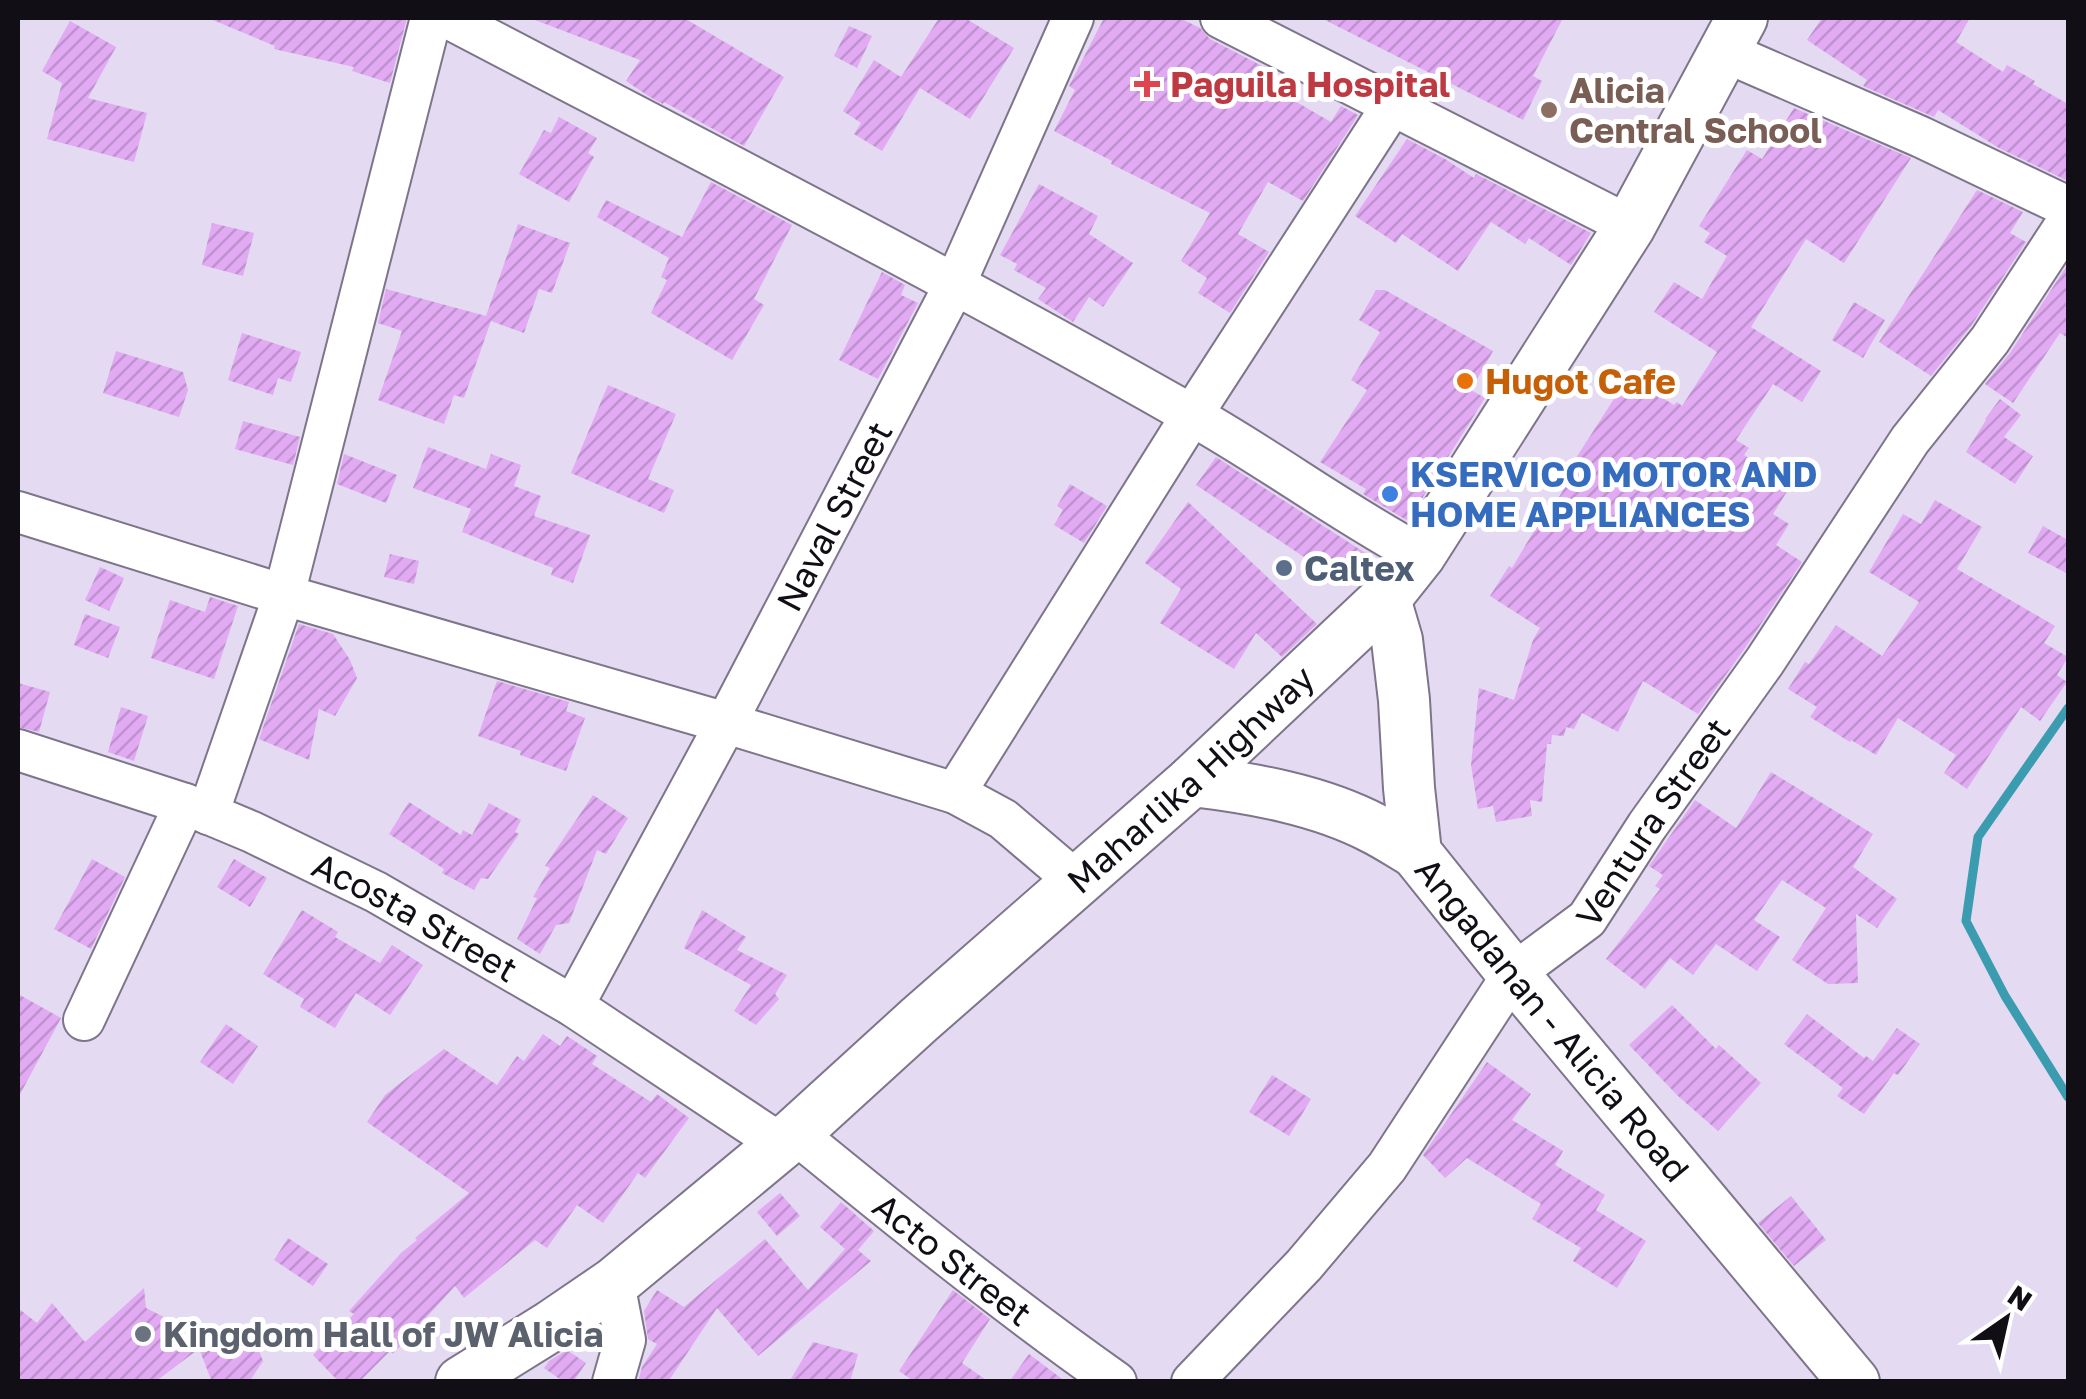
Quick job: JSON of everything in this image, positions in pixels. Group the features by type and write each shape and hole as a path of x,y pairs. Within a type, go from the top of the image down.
{"main road":[{"name":"Maharlika Highway","path":"460,1382 614,1283 788,1139 1192,781 1385,599 1420,556 1630,226 1733,34"},
{"name":"Angadanan - Alicia Road","path":"1385,599 1397,640 1416,853 1854,1382"},
{"path":"1192,781 1249,788 1313,805 1373,827 1416,853"}],"street":[{"path":"84,1020 197,809 284,595 431,18"},
{"path":"448,18 956,284 1192,415 1420,556"},
{"name":"Naval Street","path":"573,1006 956,284 1073,18"},
{"path":"1221,18 1630,226"},
{"path":"1733,34 1921,136 2068,207"},
{"path":"955,793 1392,106"},
{"name":"Ventura Street","path":"1192,1382 1304,1265 1387,1167 1514,974 1587,919 1765,662 1910,440 1990,340 2068,221"},
{"path":"18,512 284,595 955,793 1003,819 1077,882"},
{"name":"Acosta Street","path":"18,750 197,809 376,892 573,1006 788,1139"},
{"name":"Acto Street","path":"788,1139 1116,1382"},
{"path":"613,1382 625,1340 614,1283"}],"building":[{"path":"208,18 407,18 390,83 352,71 354,67 274,49 275,46"},
{"path":"535,18 684,18 784,77 744,146 626,81 640,60"},
{"path":"939,18 965,18 1014,48 970,119 920,88 882,151 854,134 861,123 843,111 874,60 901,77"},
{"path":"1104,18 1180,18 1200,28 1210,39 1264,67 1259,75 1281,93 1331,122 1341,106 1358,115 1303,201 1268,182 1238,234 1269,252 1230,313 1198,293 1207,278 1181,261 1210,213 1054,131 1075,90 1069,86"},
{"path":"1321,18 1563,18 1533,76 1542,81 1523,120"},
{"path":"1822,18 1970,18 1956,42 2003,72 2007,65 2068,104 2068,181 1999,148 1938,110 1934,117 1863,86 1867,80 1807,40"},
{"path":"70,21 116,47 88,98 147,113 134,162 47,139 62,83 42,71"},
{"path":"849,26 872,36 857,68 834,56"},
{"path":"1794,108 1911,158 1844,263 1806,239 1751,327 1821,371 1802,402 1773,384 1736,440 1749,448 1744,455 1791,485 1773,514 1789,524 1776,545 1802,562 1698,714 1643,681 1618,732 1582,713 1574,729 1566,727 1564,736 1552,735 1551,744 1547,744 1542,802 1530,800 1532,816 1496,822 1493,806 1478,809 1471,765 1479,688 1514,700 1540,628 1490,596 1537,526 1540,528 1581,461 1576,458 1628,377 1682,406 1717,352 1654,312 1674,282 1702,299 1727,256 1704,242 1710,233 1699,226 1747,150 1762,159"},
{"path":"559,117 597,138 588,153 594,157 569,202 519,174 544,130 551,133"},
{"path":"1407,139 1474,178 1476,174 1591,233 1571,265 1529,238 1525,244 1491,222 1458,271 1402,234 1396,243 1355,216"},
{"path":"711,182 792,225 754,299 764,305 732,360 651,313 667,280 661,277 669,258 597,217 606,200 682,237"},
{"path":"1039,184 1098,216 1089,234 1133,263 1103,307 1089,297 1073,322 1038,299 1046,288 1014,270 1017,264 1000,255"},
{"path":"1977,190 2023,212 2010,233 2026,242 1971,326 1931,376 1879,342"},
{"path":"212,223 254,233 243,276 202,265"},
{"path":"518,224 570,243 552,293 539,289 524,333 491,321 464,398 454,395 444,424 378,400 402,331 378,323 386,289 486,316"},
{"path":"2066,267 2068,338 2060,333 2013,403 1985,384"},
{"path":"882,272 905,285 901,295 918,303 878,379 839,360"},
{"path":"1376,290 1385,290 1493,351 1471,390 1485,398 1408,521 1363,494 1366,489 1320,462 1367,390 1351,380 1380,332 1359,320"},
{"path":"1854,302 1885,320 1863,358 1832,340"},
{"path":"242,333 301,352 291,382 278,378 273,395 228,380"},
{"path":"116,351 183,372 188,390 179,417 103,393"},
{"path":"608,385 676,414 648,479 674,490 664,513 571,473"},
{"path":"2000,399 2021,415 2004,437 2033,456 2015,484 1966,452"},
{"path":"243,421 300,437 293,465 235,449"},
{"path":"428,447 486,469 491,454 521,465 514,486 541,496 534,516 590,535 573,583 551,575 553,568 462,532 471,509 413,488"},
{"path":"344,454 397,475 386,503 337,484"},
{"path":"1216,457 1367,554 1346,585 1196,485"},
{"path":"1070,484 1107,506 1084,543 1054,525 1063,510 1057,506"},
{"path":"1935,500 1982,527 1957,569 2055,626 2044,643 2068,657 2057,675 2067,682 2040,721 2021,707 1967,789 1944,773 1956,755 1898,718 1876,755 1810,717 1817,707 1788,689 1836,625 1882,656 1919,602 1869,572 1903,514 1921,524"},
{"path":"1188,502 1317,624 1282,657 1256,633 1234,669 1160,623 1181,589 1145,563"},
{"path":"2043,526 2068,540 2068,574 2028,553"},
{"path":"390,554 419,561 414,584 384,577"},
{"path":"100,567 124,578 109,611 85,600"},
{"path":"210,597 238,606 214,679 151,658 170,600 205,612"},
{"path":"85,614 120,627 108,658 74,645"},
{"path":"299,624 333,634 357,678 335,716 319,709 309,760 259,739"},
{"path":"497,681 569,702 566,711 585,718 566,771 478,736"},
{"path":"18,683 50,692 39,732 18,727"},
{"path":"121,707 148,716 134,761 108,752"},
{"path":"1771,772 1873,834 1853,867 1897,899 1877,928 1856,914 1858,983 1828,984 1792,960 1826,908 1782,880 1754,920 1780,937 1757,971 1716,944 1693,975 1670,958 1645,989 1606,959 1660,889 1655,886 1663,875 1649,866 1695,800 1736,828"},
{"path":"593,795 628,818 606,854 597,850 569,923 556,925 540,954 517,939 537,898 533,897 550,868 545,866"},
{"path":"409,802 461,835 463,830 472,835 489,803 521,820 515,832 519,834 488,879 481,878 474,890 442,873 444,869 389,834"},
{"path":"92,859 125,877 91,949 54,929"},
{"path":"234,859 267,878 250,907 217,887"},
{"path":"302,910 338,932 335,937 380,963 392,945 423,965 390,1015 356,993 335,1028 300,1007 304,999 263,974"},
{"path":"702,910 746,937 737,950 787,975 775,994 779,999 756,1025 734,1011 751,985 684,948"},
{"path":"18,994 61,1018 18,1098"},
{"path":"1672,1005 1716,1049 1719,1045 1761,1083 1718,1131 1629,1045"},
{"path":"1807,1014 1873,1061 1897,1028 1920,1044 1864,1114 1837,1096 1843,1088 1784,1044"},
{"path":"226,1024 258,1046 233,1084 200,1062"},
{"path":"543,1034 560,1046 567,1036 597,1056 592,1064 651,1102 657,1094 689,1118 645,1178 638,1173 603,1223 577,1205 547,1248 535,1240 464,1298 455,1286 393,1354 390,1351 359,1382 339,1382 313,1355 354,1314 349,1311 415,1238 469,1193 367,1122 385,1095 444,1049 497,1085 517,1056 524,1061"},
{"path":"1487,1062 1531,1094 1512,1120 1563,1151 1555,1165 1605,1195 1596,1210 1646,1241 1617,1288 1573,1261 1581,1248 1532,1219 1541,1204 1467,1158 1445,1178 1423,1155"},
{"path":"1272,1075 1311,1099 1289,1136 1249,1112"},
{"path":"780,1193 800,1216 777,1236 757,1212"},
{"path":"1791,1196 1826,1240 1794,1266 1758,1223"},
{"path":"841,1202 874,1231 858,1250 871,1261 758,1356 717,1308 668,1382 638,1382 642,1367 657,1344 648,1339 644,1311 657,1290 684,1307 765,1239 808,1290 845,1249 820,1227"},
{"path":"288,1238 328,1264 313,1286 274,1260"},
{"path":"144,1288 146,1308 170,1320 196,1351 155,1382 18,1382 18,1308 37,1323 52,1303 85,1342"},
{"path":"953,1290 990,1319 962,1363 989,1382 915,1382 899,1371"},
{"path":"251,1330 263,1361 249,1382 212,1382 200,1351"},
{"path":"813,1342 858,1354 850,1382 789,1382"},
{"path":"567,1350 586,1363 573,1382 564,1382 544,1368"},
{"path":"1029,1354 1066,1382 1009,1382"}],"waterway":[{"path":"2068,708 1978,837 1966,921 2005,996 2068,1097"}],"place":[{"name":"Paguila Hospital","path":"1147,84"},
{"name":"Alicia Central School","path":"1549,110"},
{"name":"Hugot Cafe","path":"1465,381"},
{"name":"KSERVICO MOTOR AND HOME APPLIANCES","path":"1390,494"},
{"name":"Caltex","path":"1284,568"},
{"name":"Kingdom Hall of JW Alicia","path":"143,1334"}]}
